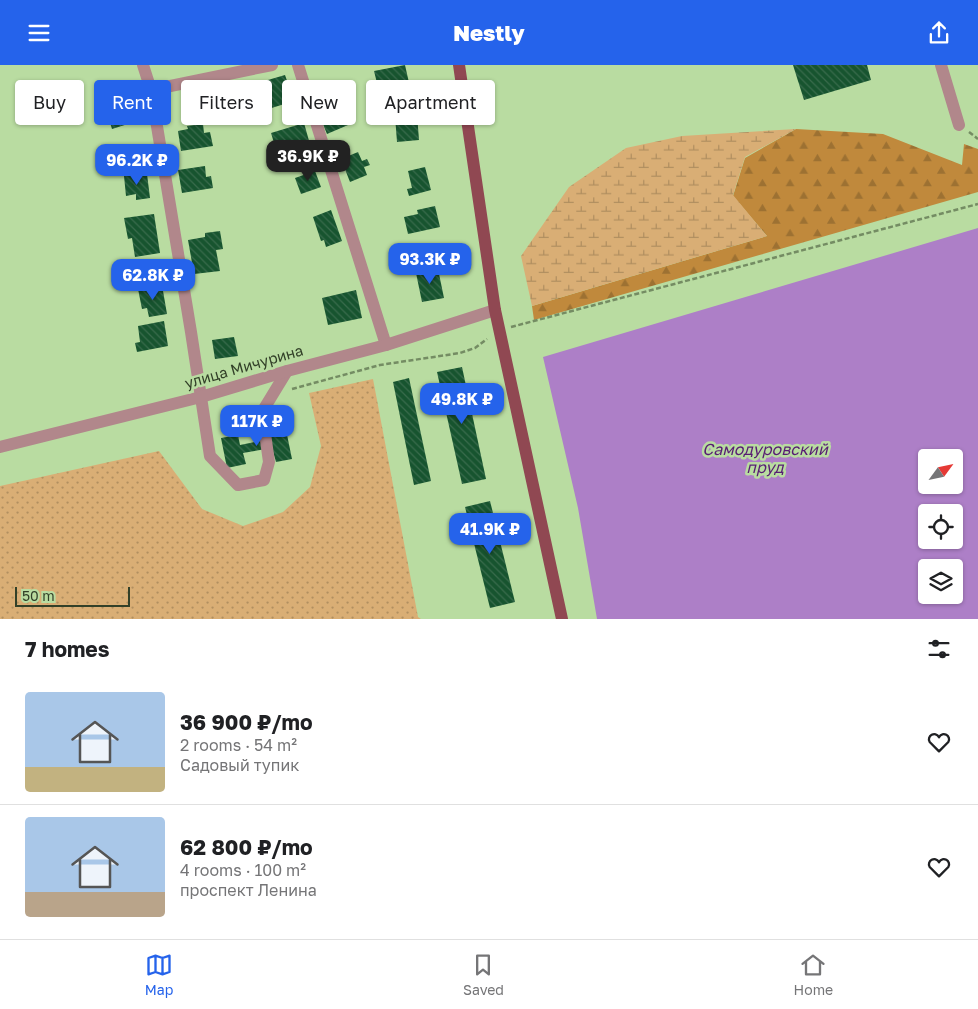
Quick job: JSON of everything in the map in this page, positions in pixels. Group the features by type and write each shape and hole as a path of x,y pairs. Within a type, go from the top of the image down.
{"main road":[{"path":"459,65 495,310 562,619"}],"street":[{"path":"143,65 148,80"},
{"path":"171,86 272,65"},
{"path":"298,65 386,345"},
{"path":"941,65 959,125"},
{"path":"157,125 210,456 238,485 264,480 269,462 262,413 287,371"},
{"name":"улица Мичурина","path":"0,447 201,397 287,371 386,345 495,310"}],"green space":[{"path":"796,129 883,134 962,165 964,144 978,149 978,192 534,320 532,306 767,236 733,196 745,158"},
{"path":"796,129 745,157 733,195 767,236 532,306 521,256 569,187 626,148 682,136"},
{"path":"373,379 418,617 421,619 0,619 0,486 159,451 202,509 243,526 283,512 310,487 321,446 309,393"}],"water":[{"name":"Самодуровский пруд","path":"978,228 978,619 597,619 578,508 543,357"}],"building":[{"path":"405,65 408,80 376,80 374,71"},
{"path":"793,65 867,65 871,80 804,100"},
{"path":"285,75 287,80 282,80 282,105 272,108 272,80 268,80"},
{"path":"111,125 125,125 112,129"},
{"path":"203,125 204,133 210,132 213,146 181,151 178,131 188,129 187,126"},
{"path":"297,125 305,125 313,155 298,159 295,150 278,156 271,133"},
{"path":"323,125 348,125 327,134"},
{"path":"396,125 418,125 419,140 397,142"},
{"path":"138,145 143,164 118,171 113,152"},
{"path":"358,152 362,161 367,159 370,165 364,167 367,175 350,182 341,159"},
{"path":"205,166 206,177 211,176 213,188 182,193 178,170"},
{"path":"425,167 431,190 409,196 407,189 412,188 408,171"},
{"path":"315,171 321,187 301,194 295,178"},
{"path":"147,174 150,198 136,200 136,194 126,196 124,176"},
{"path":"435,206 440,227 408,234 404,217 418,214 417,210"},
{"path":"331,210 342,241 326,247 324,240 321,241 313,217"},
{"path":"154,214 160,253 135,257 132,238 128,239 124,218"},
{"path":"220,231 223,249 216,250 220,271 194,274 188,240 205,237 205,233"},
{"path":"438,269 444,298 422,302 416,273"},
{"path":"162,285 167,314 149,317 147,308 142,309 138,289"},
{"path":"356,290 362,318 328,325 322,298"},
{"path":"164,321 168,346 137,352 135,343 140,342 138,326"},
{"path":"234,337 238,356 215,359 212,340"},
{"path":"462,367 486,479 462,484 437,372"},
{"path":"409,378 431,481 414,485 393,382"},
{"path":"285,425 292,459 276,462 272,448 243,453 246,464 227,468 221,438 238,435 240,445 270,439 269,428"},
{"path":"490,501 515,602 490,608 465,507"}]}
